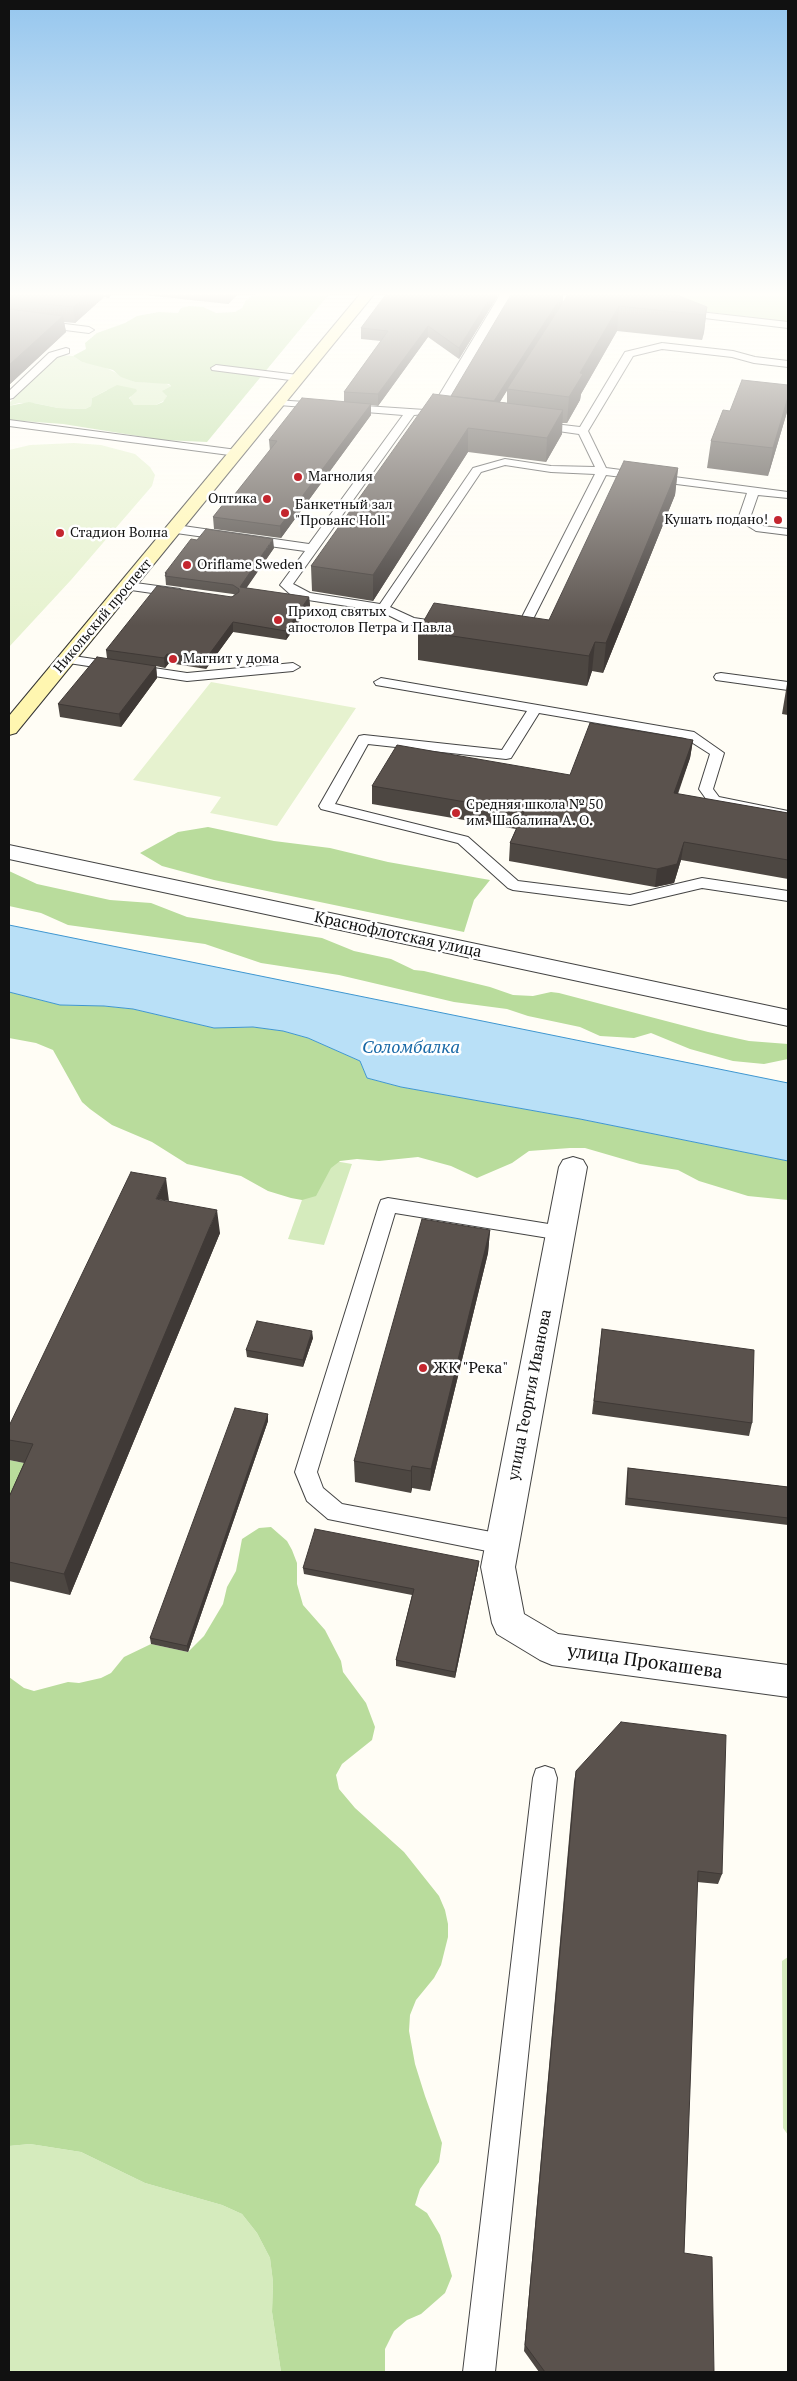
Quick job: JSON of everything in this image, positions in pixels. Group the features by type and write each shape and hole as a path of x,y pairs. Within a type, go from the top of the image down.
{"main road":[{"name":"Никольский проспект","path":"9,729 277,404"}],"street":[{"path":"441,413 446,404"},
{"name":"Краснофлотская улица","path":"9,852 788,1018"},
{"name":"улица Георгия Иванова","path":"509,1623 498,1566 573,1167"},
{"name":"улица Прокашева","path":"509,1623 552,1649 788,1681"}],"lane":[{"path":"301,404 363,410 441,413"},
{"path":"583,431 599,404"},
{"path":"411,411 286,585 294,591 308,596 383,608 410,621 459,628"},
{"path":"9,423 236,453"},
{"path":"526,423 583,431"},
{"path":"583,431 602,470"},
{"path":"383,608 477,470 505,462 551,468 602,470 788,495"},
{"path":"498,634 524,625 602,470"},
{"path":"754,490 744,519 760,529 788,532"},
{"path":"176,529 312,548"},
{"path":"128,586 196,595"},
{"path":"67,659 187,677 293,667"},
{"path":"721,676 788,686"},
{"path":"381,682 689,734 717,753 706,788 714,800 725,804 788,815"},
{"path":"536,708 506,754 364,739 326,806 463,840 513,885 630,900 702,884 788,896"},
{"path":"502,1544 336,1512 315,1494 306,1472 388,1205 561,1233"},
{"path":"480,2372 545,1778"}],"green space":[{"path":"18,404 39,404 58,408 85,409 91,404 238,404 207,442 163,440 63,424 9,420 9,406"},
{"path":"39,404 91,404 85,409 58,408"},
{"path":"133,404 158,404 156,405"},
{"name":"Стадион Волна","path":"74,443 101,445 135,454 150,467 155,475 152,486 71,580 9,647 9,450 30,445"},
{"path":"211,682 356,708 277,826 210,813 221,797 133,780"},
{"path":"208,827 274,841 330,848 388,862 490,880 474,900 464,932 214,880 162,866 140,853 178,832"},
{"path":"9,871 37,884 110,900 151,903 187,917 322,938 354,951 391,959 414,970 490,987 513,995 533,996 551,992 559,993 708,1032 749,1041 788,1044 788,1059 764,1064 733,1061 690,1049 651,1033 634,1038 600,1036 580,1027 528,1016 507,1009 454,1002 339,975 261,963 205,944 68,925 41,913 9,906"},
{"path":"9,992 60,1005 133,1009 214,1028 253,1027 283,1031 308,1038 360,1061 367,1078 401,1087 580,1119 788,1161 788,1200 748,1196 699,1181 678,1170 640,1164 585,1148 529,1151 512,1163 477,1178 451,1166 418,1157 379,1161 357,1159 340,1161 331,1168 316,1196 302,1200 291,1198 268,1191 241,1176 187,1164 152,1142 112,1125 90,1109 82,1102 53,1050 36,1043 9,1038"},
{"path":"317,1158 352,1164 324,1245 288,1239"},
{"path":"9,1460 39,1466 9,1534"},
{"path":"271,1527 287,1541 292,1550 297,1563 297,1584 303,1605 325,1630 341,1661 343,1672 366,1703 375,1727 372,1740 342,1764 336,1775 339,1789 355,1808 404,1852 439,1896 448,1924 448,1937 441,1965 434,1978 416,2000 410,2015 409,2031 415,2064 442,2143 439,2162 420,2189 415,2205 427,2213 440,2235 452,2276 445,2293 421,2314 407,2320 394,2331 385,2349 385,2372 281,2372 272,2312 273,2282 270,2258 257,2233 242,2214 222,2205 145,2183 81,2152 30,2144 9,2146 9,1677 24,1688 34,1691 68,1682 79,1683 101,1678 111,1673 124,1657 151,1644 188,1652 204,1636 223,1604 227,1587 236,1571 242,1539 259,1528"},
{"path":"788,1957 788,2135 783,2128 782,1961"},
{"path":"30,2144 81,2152 145,2183 222,2205 242,2214 257,2233 270,2258 273,2282 272,2312 281,2372 9,2372 9,2146"}],"water":[{"name":"Соломбалка","path":"9,925 788,1083 788,1161 580,1119 401,1087 367,1078 360,1061 308,1038 283,1031 253,1027 214,1028 133,1009 60,1005 9,992"}],"building":[{"path":"297,404 371,404 280,526 213,517 228,498 231,499 277,441 269,440"},
{"path":"426,404 515,404 563,410 547,438 468,428 373,575 311,566"},
{"path":"733,404 786,404 773,448 711,441 723,410 730,411"},
{"path":"624,461 678,468 606,643 595,642 589,656 418,631 434,603 549,620"},
{"path":"206,529 273,539 240,587 309,597 286,631 233,622 205,660 167,654 164,658 106,650 157,586 232,597 239,592 239,589 233,585 165,576 167,573 165,573 191,539 197,540"},
{"path":"97,657 156,666 119,714 58,704"},
{"path":"590,723 693,740 674,793 788,813 788,860 684,842 677,864 657,869 510,843 524,812 372,786 397,745 570,775"},
{"path":"131,1172 166,1178 156,1199 217,1210 64,1574 9,1562 9,1497 33,1444 9,1440 9,1426"},
{"name":"ЖК \"Река\"","path":"422,1219 490,1230 431,1469 412,1466 411,1471 354,1461"},
{"path":"257,1321 312,1331 303,1360 246,1350"},
{"path":"602,1329 754,1350 752,1423 594,1401"},
{"path":"235,1408 268,1414 187,1646 150,1638"},
{"path":"628,1468 788,1487 788,1518 627,1498"},
{"path":"315,1529 479,1561 455,1672 396,1660 414,1589 303,1568"},
{"path":"621,1722 726,1735 722,1874 698,1871 684,2253 712,2257 714,2372 545,2372 525,2345 576,1771"}],"place":[{"name":"Магнолия","path":"298,477"},
{"name":"Оптика","path":"267,499"},
{"name":"Банкетный зал \"Прованс Holl\"","path":"285,513"},
{"name":"Кушать подано!","path":"778,520"},
{"name":"Стадион Волна","path":"60,533"},
{"name":"Oriflame Sweden","path":"187,565"},
{"name":"Приход святых апостолов Петра и Павла","path":"278,620"},
{"name":"Магнит у дома","path":"173,659"},
{"name":"Средняя школа № 50 им. Шабалина А. О.","path":"456,813"},
{"name":"ЖК \"Река\"","path":"423,1368"}]}
